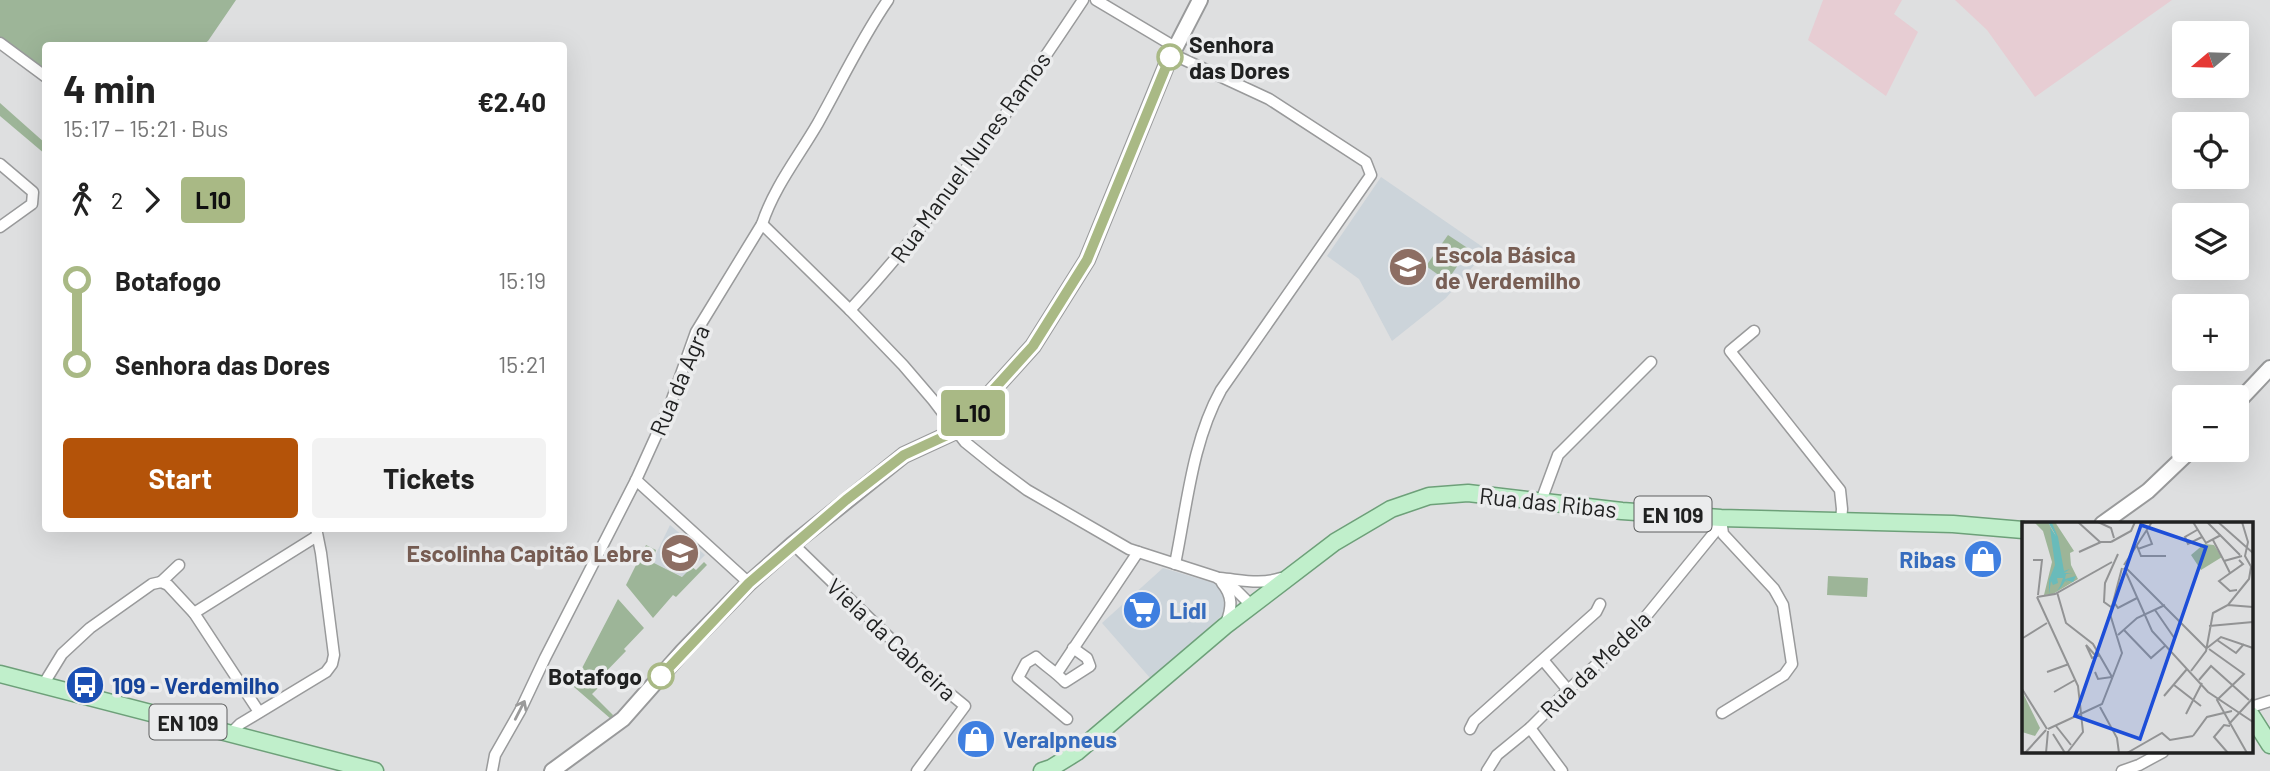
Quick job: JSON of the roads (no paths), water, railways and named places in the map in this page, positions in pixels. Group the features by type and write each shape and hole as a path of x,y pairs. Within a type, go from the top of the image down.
{"main road":[{"path":"552,771 623,719 683,651 749,583 793,544 904,455 956,431 1033,346 1087,260 1173,50 1200,0"},
{"path":"2249,390 2270,368"},
{"path":"2105,522 2148,491 2178,462"},
{"name":"Rua das Ribas","path":"1293,574 1335,541 1391,509 1429,496 1468,493 1622,511 1721,518 1981,525 2022,530"},
{"name":"EN 109","path":"1042,771 1077,752 1225,625 1293,574"},
{"name":"EN 109","path":"0,674 375,771"},
{"path":"2252,717 2270,745"}],"street":[{"name":"Rua da Agra","path":"492,771 495,755 520,711 636,480 670,405 696,332 762,224 768,205 818,123 869,27 888,0"},
{"name":"Rua Manuel Nunes Ramos","path":"850,310 892,264 944,199 1083,0"},
{"path":"1096,0 1173,50 1298,116 1366,163 1371,175 1211,408 1203,430 1175,564"},
{"path":"0,43 42,74"},
{"path":"0,164 33,192 32,204 0,228"},
{"path":"762,224 850,310 933,400 965,442 1027,490 1138,552 1216,577 1270,582 1293,574"},
{"path":"1754,331 1730,351 1840,490 1841,521"},
{"path":"1541,501 1558,455 1651,362"},
{"path":"636,480 749,583"},
{"path":"1721,518 1723,534 1774,589 1783,605 1792,664 1784,675 1722,713"},
{"name":"Rua da Medela","path":"1487,771 1497,755 1530,728 1634,631 1714,533 1721,518"},
{"path":"194,613 316,532 334,655 332,664 326,672 240,723 231,733"},
{"name":"Viela da Cabreira","path":"793,544 932,679 965,706 917,771"},
{"path":"1058,673 1138,552"},
{"path":"160,582 179,565"},
{"path":"1216,577 1236,590 1251,605"},
{"path":"1216,577 1230,596 1231,610 1225,625"},
{"path":"1242,581 1251,605"},
{"path":"43,685 62,654 90,628 152,583 160,582 168,585 194,613 259,712"},
{"path":"1470,729 1474,720 1596,612 1600,604"},
{"path":"1067,719 1018,678 1027,663 1036,657 1049,670 1058,673 1065,682 1090,666 1087,658 1073,648"},
{"path":"1543,660 1568,690"},
{"path":"2252,707 2270,701"},
{"path":"1530,728 1562,771"},
{"path":"2122,771 2158,754"}],"place":[{"name":"Senhora das Dores","path":"1170,57"},
{"name":"Escola Básica de Verdemilho","path":"1408,267"},
{"name":"Escolinha Capitão Lebre","path":"680,553"},
{"name":"Ribas","path":"1983,559"},
{"name":"Lidl","path":"1142,610"},
{"name":"Botafogo","path":"661,676"},
{"name":"109 - Verdemilho","path":"85,685"},
{"name":"Veralpneus","path":"976,739"}]}
